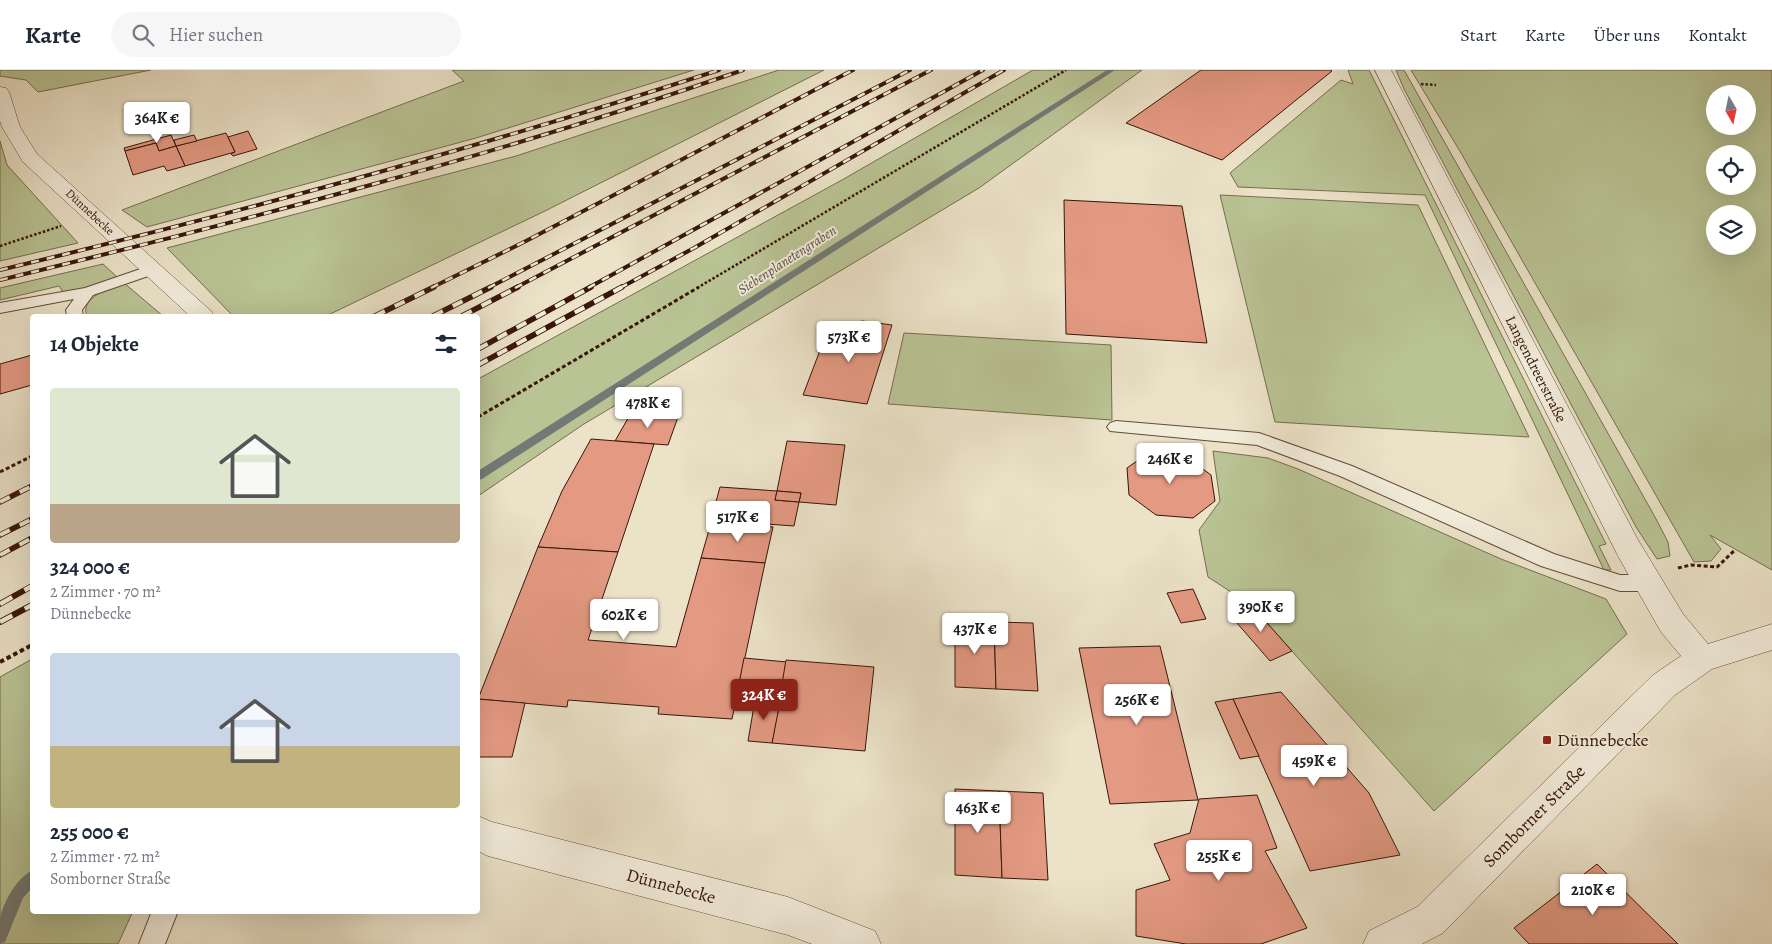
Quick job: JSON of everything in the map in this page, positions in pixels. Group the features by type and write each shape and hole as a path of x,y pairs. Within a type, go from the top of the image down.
{"street":[{"name":"Langendreerstraße","path":"1383,70 1624,539 1672,623 1702,659"},
{"name":"Dünnebecke","path":"0,92 11,126 30,158 201,314"},
{"name":"Somborner Straße","path":"1382,944 1430,920 1664,685 1702,659 1772,637"},
{"name":"Dünnebecke","path":"480,834 488,838 788,916 862,944"}],"lane":[{"path":"0,308 88,292 152,270"},
{"path":"75,314 74,310 88,292"},
{"path":"1116,427 1259,439 1346,472 1548,560 1620,583 1649,583"},
{"path":"152,944 164,914"}],"path":[{"path":"480,415 1066,70"},
{"path":"0,246 64,226"},
{"path":"0,472 30,457"},
{"path":"1649,583 1667,571 1691,565 1717,568 1734,550"},
{"path":"0,662 30,646"}],"green space":[{"path":"0,70 151,70 38,92 26,80 0,76"},
{"path":"452,70 694,70 476,138 147,227 122,210 464,81"},
{"path":"779,70 824,70 545,211 330,314 231,314 167,248 516,156"},
{"path":"1033,70 1142,70 979,188 584,424 480,495 480,378 842,180"},
{"path":"1348,70 1369,70 1606,544 1599,546 1611,570 1604,570 1425,195 1238,187 1230,173 1341,80 1353,84"},
{"path":"1396,70 1404,70 1655,517 1668,542 1670,556 1657,559 1636,527 1404,89"},
{"path":"1411,70 1772,70 1772,570 1710,535 1721,549 1711,561 1694,562 1461,153"},
{"path":"0,141 7,165 78,243 0,261"},
{"path":"1220,195 1418,205 1529,437 1275,422"},
{"path":"103,264 117,277 88,288 63,292 59,286 0,300 0,288"},
{"path":"124,283 161,314 87,314 88,304 104,291"},
{"path":"904,333 1111,345 1112,420 888,404"},
{"path":"1213,451 1268,458 1298,469 1501,559 1606,599 1627,634 1434,811 1251,605 1208,577 1199,530 1220,501"},
{"path":"30,660 30,914 132,914 118,944 0,944 0,677"}],"building":[{"path":"1201,70 1332,71 1222,160 1126,123"},
{"path":"248,131 257,149 233,156 231,154 235,152 228,137"},
{"path":"226,133 235,152 185,166 176,146"},
{"path":"171,135 176,146 159,151 156,143 125,151 124,148"},
{"path":"194,135 197,141 176,146 174,140"},
{"path":"156,143 159,151 176,146 185,166 167,171 164,166 133,175 125,151"},
{"path":"1064,200 1182,206 1207,343 1066,334"},
{"path":"862,321 892,325 867,404 803,395 827,332"},
{"path":"30,356 30,386 0,394 0,364"},
{"path":"631,413 678,417 668,445 615,441"},
{"path":"591,439 654,444 618,552 538,547 562,491"},
{"path":"787,441 845,445 836,505 799,502 801,493 777,491"},
{"path":"1150,452 1184,455 1211,475 1215,501 1193,518 1156,515 1129,495 1127,468"},
{"path":"720,487 777,491 775,500 799,502 794,526 711,520"},
{"path":"777,491 801,493 799,502 775,500"},
{"path":"711,523 773,527 765,563 701,558"},
{"path":"538,547 618,552 588,640 676,647 701,558 765,563 732,719 658,714 659,707 568,700 567,707 480,699 480,694"},
{"path":"1193,589 1206,619 1181,623 1167,593"},
{"path":"1251,605 1292,651 1270,661 1230,615"},
{"path":"955,620 994,622 996,689 955,687"},
{"path":"994,622 1033,623 1038,691 996,689"},
{"path":"1160,646 1198,800 1110,804 1079,648"},
{"path":"744,658 787,662 780,702 736,699"},
{"path":"786,660 874,667 865,751 772,743"},
{"path":"1281,692 1369,793 1400,855 1310,871 1233,699"},
{"path":"480,699 525,703 512,757 480,757"},
{"path":"1233,699 1259,756 1240,759 1215,702"},
{"path":"755,700 780,702 772,743 748,741"},
{"path":"955,789 999,791 1002,878 955,875"},
{"path":"999,791 1043,793 1048,880 1002,878"},
{"path":"1257,795 1277,848 1265,851 1307,928 1261,944 1186,944 1136,936 1136,890 1170,880 1154,844 1190,833 1199,799"},
{"path":"1597,864 1678,944 1529,944 1514,928"}],"waterway":[{"name":"Siebenplanetengraben","path":"480,475 1112,70"},
{"name":"Siebenplanetengraben","path":"0,937 18,893 30,880"}],"railway":[{"path":"0,270 271,202 451,152 719,70"},
{"path":"0,280 281,209 467,158 651,101 743,70"},
{"path":"431,288 526,241 853,70"},
{"path":"488,288 910,70"},
{"path":"515,288 931,70"},
{"path":"588,288 983,70"},
{"path":"620,288 694,248 1004,70"},
{"path":"379,314 434,287"},
{"path":"437,314 491,287"},
{"path":"466,314 518,287"},
{"path":"480,348 591,287"},
{"path":"480,364 622,287"},
{"path":"0,502 30,487"},
{"path":"0,535 30,520"},
{"path":"0,555 30,539"},
{"path":"0,604 30,587"},
{"path":"0,622 30,606"}],"place":[{"name":"Dünnebecke","path":"1547,740"}]}
